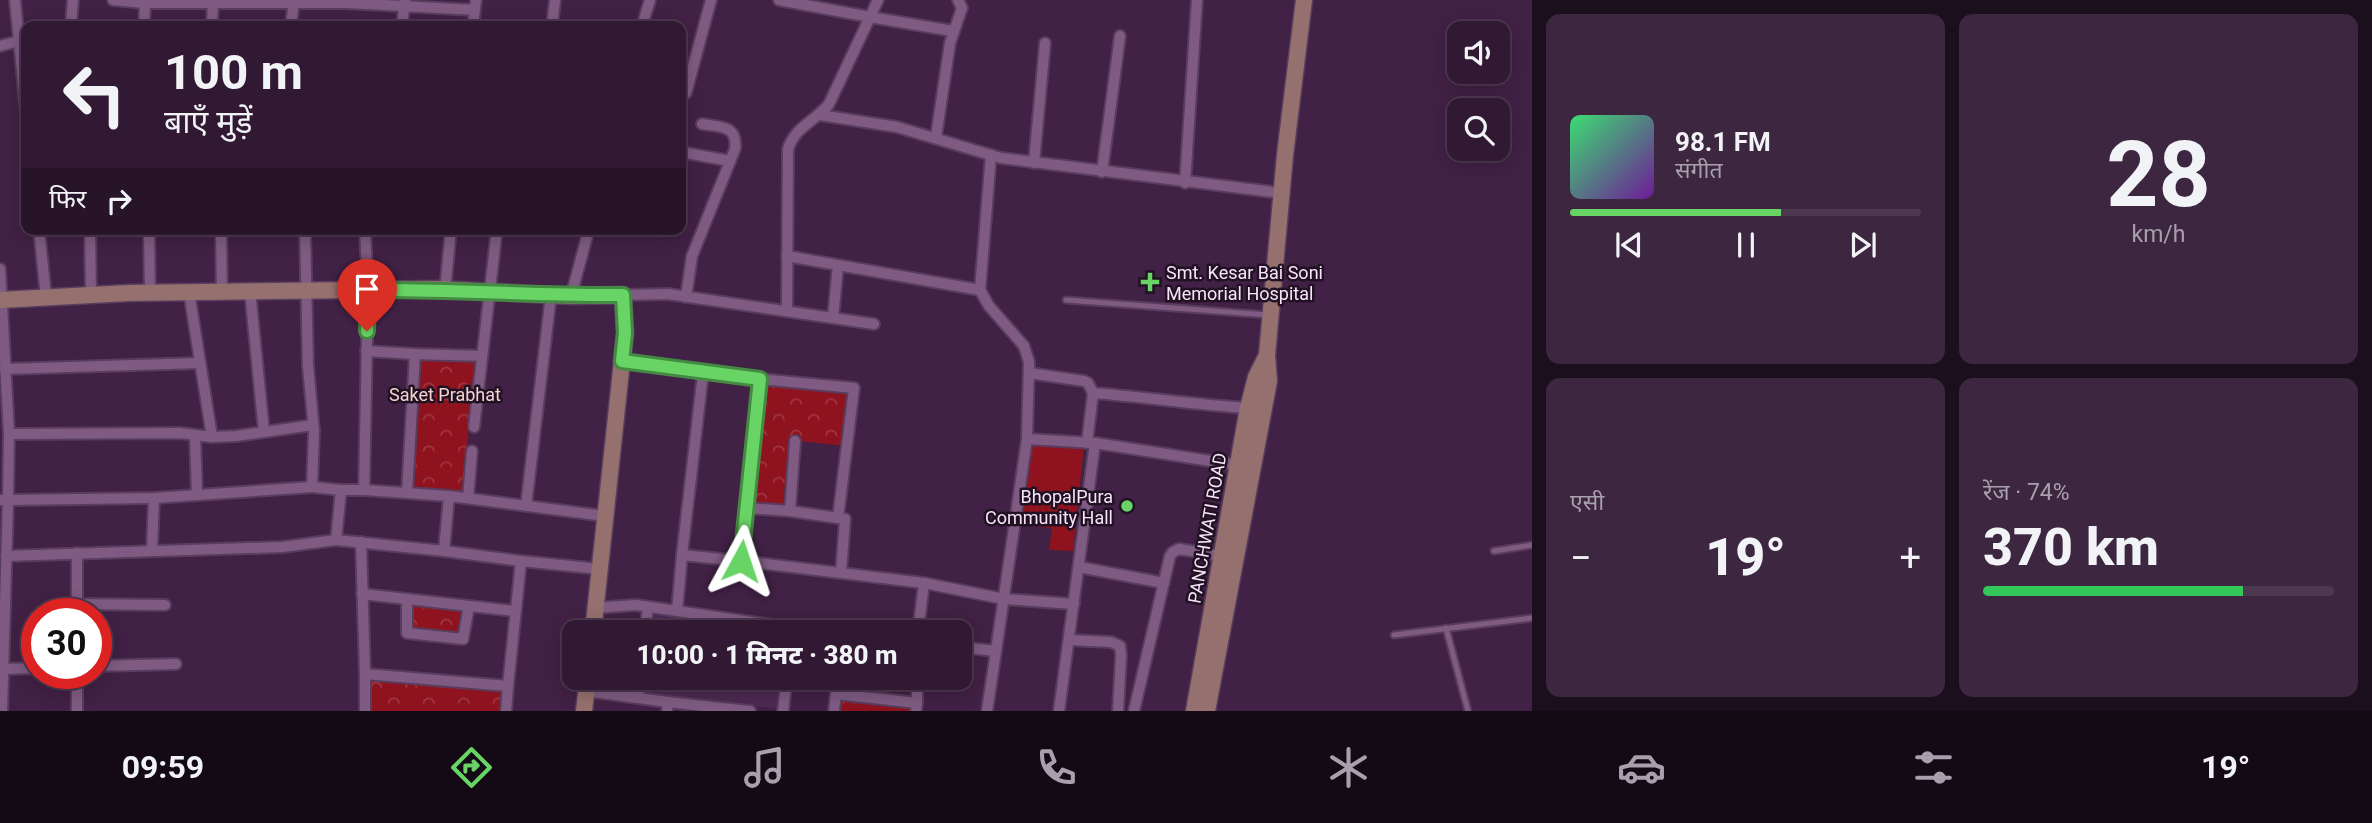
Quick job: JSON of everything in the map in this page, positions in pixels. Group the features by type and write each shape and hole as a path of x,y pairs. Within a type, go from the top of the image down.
{"street":[{"path":"15,0 21,61"},
{"path":"71,21 72,0"},
{"path":"113,0 347,1 475,5"},
{"path":"553,21 555,0"},
{"path":"644,21 650,0"},
{"path":"686,93 711,0"},
{"path":"779,0 954,31"},
{"path":"787,311 788,149 792,137 820,115 829,104 878,0"},
{"path":"936,137 954,31 962,8 958,0"},
{"path":"1185,183 1197,0"},
{"name":"PANCHWATI ROAD","path":"1194,711 1222,556 1269,381 1267,355 1280,193 1304,0"},
{"path":"212,21 213,1"},
{"path":"291,21 293,1"},
{"path":"144,21 145,2"},
{"path":"402,21 405,3"},
{"path":"1102,172 1120,36"},
{"path":"0,46 19,41"},
{"path":"1034,163 1045,43"},
{"path":"820,115 897,127 991,155 1034,163 1280,193"},
{"path":"686,297 692,256 736,142 733,133 727,129 702,124"},
{"path":"686,153 730,161"},
{"path":"987,711 1027,439 1029,373 1024,346 989,306 980,290 991,155"},
{"path":"40,235 46,297"},
{"path":"90,235 91,295"},
{"path":"149,235 150,293"},
{"path":"221,235 222,292"},
{"path":"305,235 308,366 313,425 312,487"},
{"path":"363,489 368,290 365,235"},
{"path":"445,289 450,235"},
{"path":"474,428 496,235"},
{"path":"571,296 587,235"},
{"path":"787,256 980,290"},
{"path":"833,318 838,265"},
{"path":"0,269 9,435 4,500 2,711"},
{"path":"1,300 189,292 445,289 571,296 668,294 874,324"},
{"path":"250,291 264,432"},
{"path":"189,292 212,437"},
{"path":"526,506 551,295"},
{"path":"594,620 625,333 623,295"},
{"path":"366,351 482,356"},
{"path":"407,493 415,354"},
{"name":"PANCHWATI ROAD","path":"1207,711 1245,466 1248,408 1256,377 1267,355"},
{"path":"622,361 703,373 854,388 838,518"},
{"path":"5,369 200,363"},
{"path":"677,611 703,373"},
{"path":"1029,373 1084,381 1093,393 1079,567 1059,711"},
{"path":"741,561 760,379"},
{"path":"1093,393 1248,408"},
{"path":"9,435 180,433 212,437 313,425"},
{"path":"195,435 197,495"},
{"path":"1027,439 1091,443 1245,466"},
{"path":"790,512 795,441"},
{"path":"468,498 472,451"},
{"path":"4,500 154,498 312,487 449,496 605,516"},
{"path":"336,540 341,490"},
{"path":"444,551 449,496"},
{"path":"152,550 154,498"},
{"path":"746,508 845,519 841,573"},
{"path":"4,561 77,553 282,547 336,540 600,569"},
{"path":"361,542 365,711"},
{"path":"1133,711 1170,556 1175,550 1222,556"},
{"path":"77,553 77,598"},
{"path":"682,555 924,583 1004,599 1074,604"},
{"path":"506,711 521,561"},
{"path":"1079,567 1164,583"},
{"path":"919,620 924,583"},
{"path":"362,594 515,611"},
{"path":"407,599 407,633 463,639 469,606"},
{"path":"112,607 165,605"},
{"path":"595,608 636,605 731,620"},
{"path":"646,620 648,607"},
{"path":"1069,640 1118,644 1121,655 1118,711"},
{"path":"972,648 996,651"},
{"path":"112,666 176,664"},
{"path":"4,669 21,668"},
{"path":"365,674 508,687"},
{"path":"76,689 76,711"},
{"path":"584,711 586,690"},
{"path":"609,690 667,707 750,711"},
{"path":"638,698 639,690"},
{"path":"783,711 785,690"},
{"path":"834,711 836,690"},
{"path":"836,694 917,707"}],"lane":[{"path":"1066,300 1271,315"},
{"path":"1494,551 1532,545"},
{"path":"1394,635 1532,618"},
{"path":"1446,628 1468,711"}],"shaded area":[{"path":"654,614 695,620 654,620"},
{"path":"647,690 779,690 777,709 647,694"}],"green space":[{"name":"Saket Prabhat","path":"420,359 475,362 463,493 413,488"},
{"path":"764,384 849,393 847,446 789,440 783,507 750,504"},
{"path":"1032,442 1084,446 1073,551 1049,550 1052,528 1022,525"},
{"path":"412,602 466,607 462,635 409,628"},
{"path":"370,681 502,686 500,711 370,711"},
{"path":"842,701 911,708 911,711 841,711"}],"place":[{"name":"Smt. Kesar Bai Soni Memorial Hospital","path":"1150,282"},
{"name":"BhopalPura Community Hall","path":"1127,506"}],"route":[{"path":"367,331 368,290 438,289 571,296 623,295 625,333 622,361 760,379 741,561"}]}
